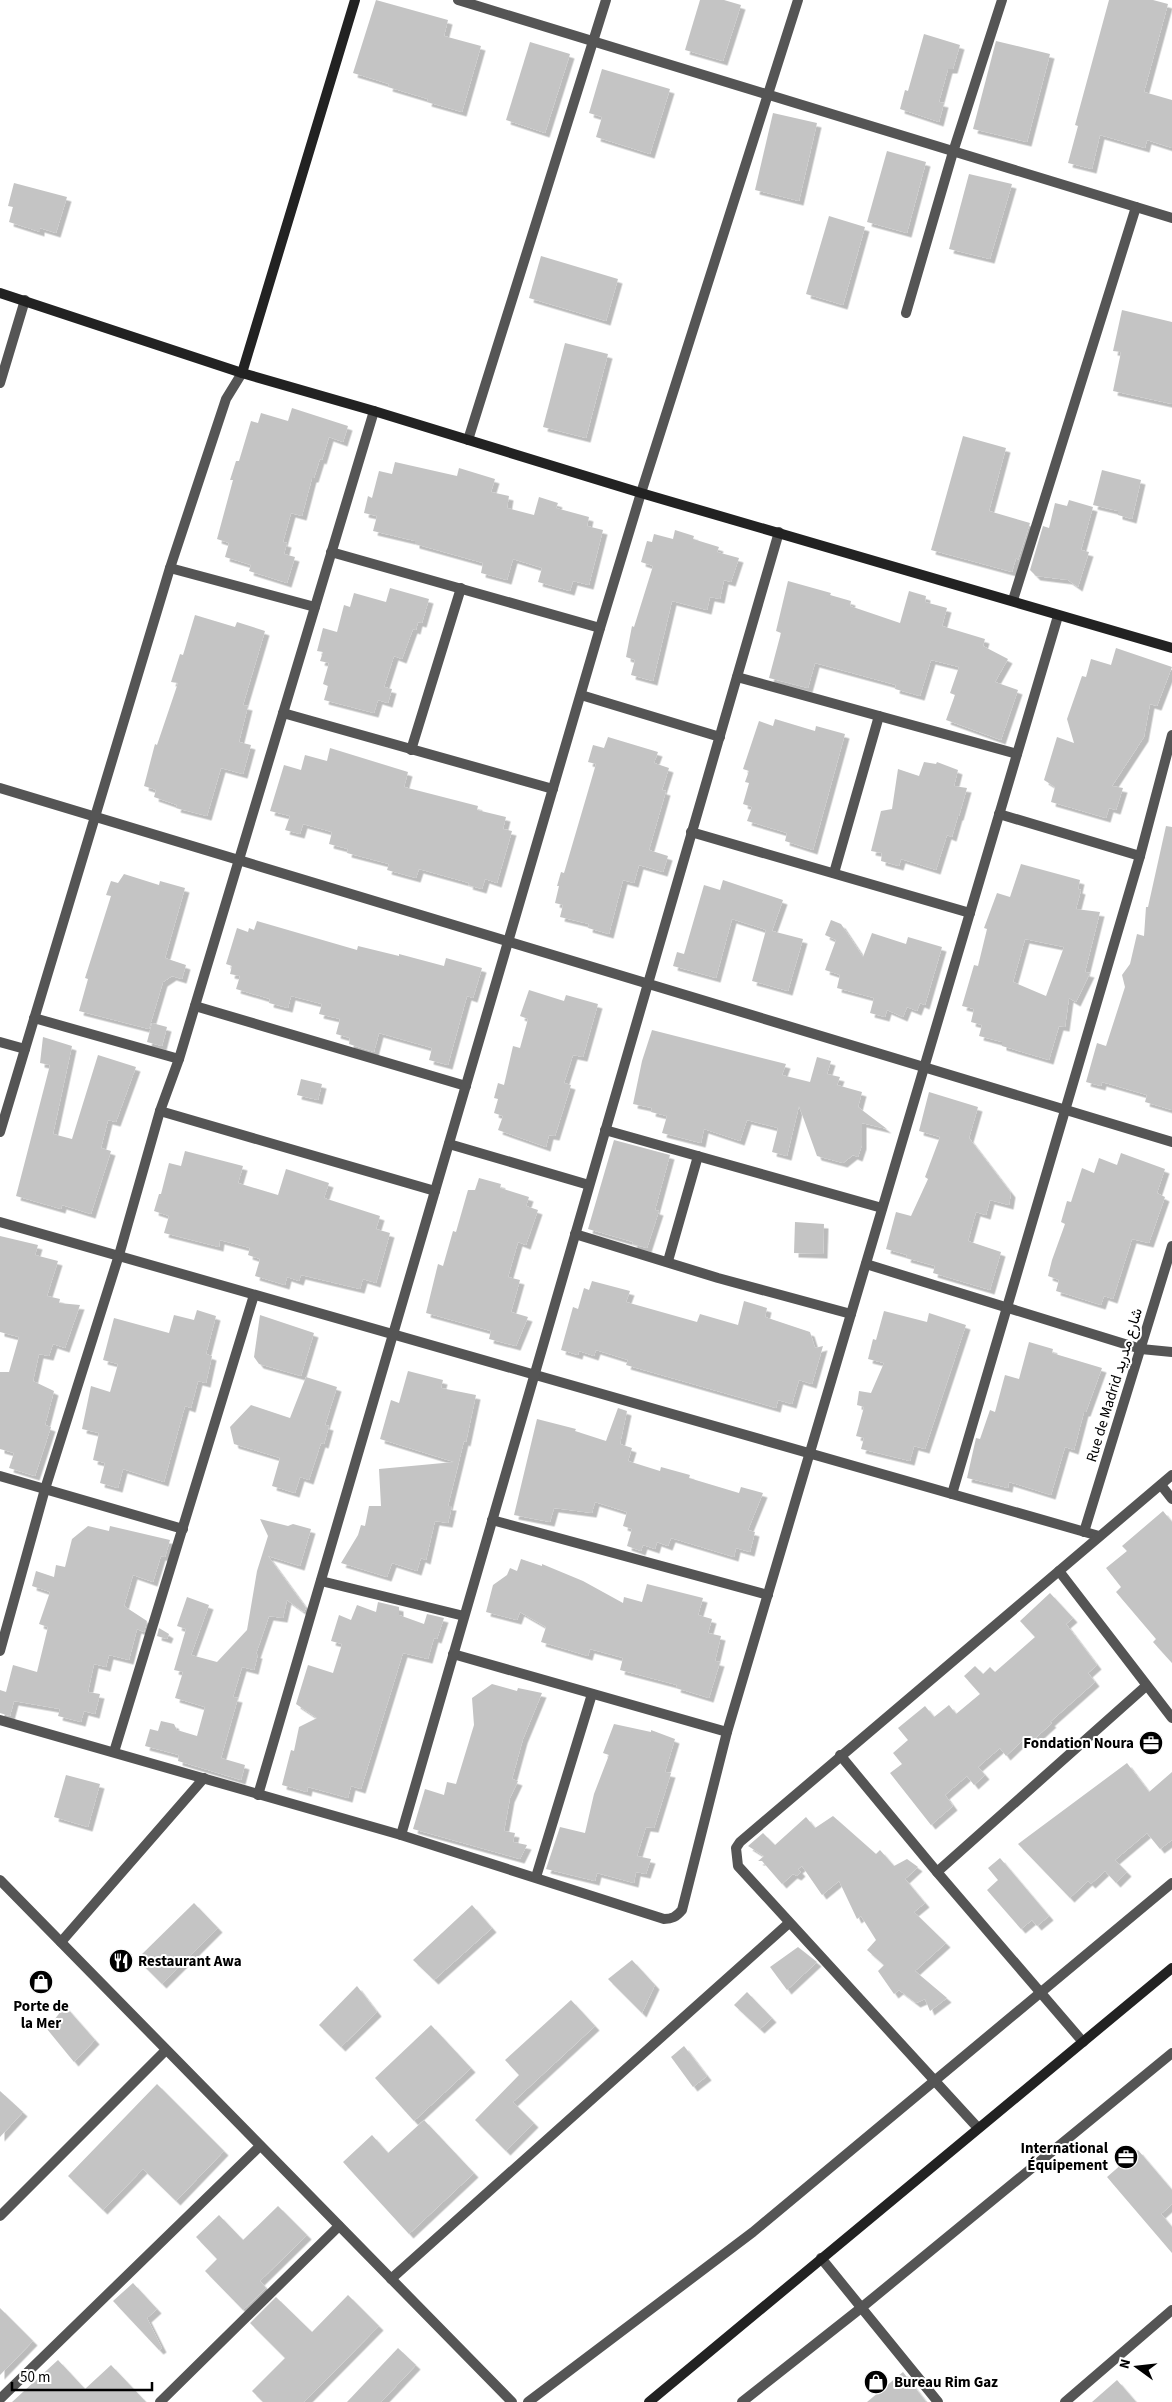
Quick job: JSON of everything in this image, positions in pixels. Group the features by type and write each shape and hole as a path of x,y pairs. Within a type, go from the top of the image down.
{"street":[{"path":"0,1132 170,568 226,399 242,373 355,0"},
{"path":"458,0 1172,218"},
{"path":"468,440 606,0"},
{"path":"258,1795 600,628 798,0"},
{"path":"906,313 953,152 1002,0"},
{"path":"1012,600 1136,208"},
{"path":"0,293 242,373 374,411 641,493 1172,648"},
{"path":"0,382 25,300"},
{"path":"0,1651 45,1489 119,1255 160,1111 179,1059 374,411"},
{"path":"401,1835 779,532"},
{"path":"331,552 600,628"},
{"path":"170,568 315,607"},
{"path":"412,750 461,588"},
{"path":"0,1720 401,1835 664,1919 673,1918 682,1910 727,1732 1058,616"},
{"path":"737,677 1017,754"},
{"path":"581,695 720,737"},
{"path":"283,713 553,789"},
{"path":"834,873 879,716"},
{"path":"952,1494 1140,856 1172,735"},
{"path":"0,788 1172,1142"},
{"path":"999,814 1140,856"},
{"path":"691,832 970,913"},
{"path":"195,1006 466,1086"},
{"path":"34,1018 179,1059"},
{"path":"0,1042 25,1049"},
{"path":"160,1111 435,1192"},
{"path":"605,1130 882,1208"},
{"path":"449,1144 589,1185"},
{"path":"668,1261 698,1156"},
{"path":"0,1222 1099,1536"},
{"path":"574,1234 668,1261 718,1278 851,1314"},
{"name":"Rue de Madrid شارع مدريد","path":"1084,1532 1172,1246"},
{"path":"866,1264 1141,1349 1172,1352"},
{"path":"114,1752 254,1295"},
{"path":"978,2128 738,1866 736,1848 740,1842 840,1755 1172,1475"},
{"path":"0,1476 183,1529"},
{"path":"1161,1485 1172,1499"},
{"path":"492,1520 768,1595"},
{"path":"1058,1571 1172,1718"},
{"path":"321,1581 464,1616"},
{"path":"453,1654 727,1732"},
{"path":"937,1872 1146,1686"},
{"path":"536,1877 592,1694"},
{"path":"840,1755 937,1872 1083,2042"},
{"path":"60,1942 204,1778"},
{"path":"0,1880 512,2402"},
{"path":"528,2402 752,2232 1172,1883"},
{"path":"0,1897 8,1889"},
{"path":"391,2279 789,1923"},
{"path":"649,2402 1172,1968"},
{"path":"0,2216 166,2050"},
{"path":"742,2402 861,2308 1172,2053"},
{"path":"0,2399 260,2146"},
{"path":"160,2402 339,2226"},
{"path":"821,2258 938,2402"},
{"path":"1065,2402 1172,2310"}],"building":[{"path":"376,0 448,20 444,36 481,46 462,112 427,102 428,99 388,87 389,84 353,73"},
{"path":"700,0 724,0 741,5 723,61 685,50"},
{"path":"1109,0 1153,0 1168,4 1144,92 1172,100 1172,148 1147,140 1145,148 1100,135 1092,169 1068,163 1078,126 1075,125"},
{"path":"924,34 960,45 953,69 948,69 939,102 944,103 939,122 900,109 905,90 908,91"},
{"path":"996,41 1050,54 1027,142 973,129"},
{"path":"530,42 570,54 545,133 506,120"},
{"path":"602,69 670,89 650,154 596,137 602,117 589,113"},
{"path":"773,113 817,123 799,201 755,190"},
{"path":"887,151 926,162 907,233 867,222"},
{"path":"969,174 1012,184 990,259 949,249"},
{"path":"14,183 67,197 56,233 40,228 40,232 9,222 13,207 8,206"},
{"path":"829,216 865,227 843,305 806,294"},
{"path":"541,256 618,279 606,321 529,298"},
{"path":"1122,310 1172,322 1172,404 1113,391 1121,352 1113,351"},
{"path":"565,343 608,354 586,438 543,427"},
{"path":"292,408 348,426 343,442 329,437 322,460 320,459 314,478 312,478 302,516 291,513 283,542 287,543 284,554 295,557 287,583 249,571 251,565 225,557 229,543 217,539 233,480 230,480 236,461 239,461 251,421 258,423 261,413 288,421"},
{"path":"963,436 1006,448 989,511 1030,523 1012,572 931,550"},
{"path":"395,462 457,476 459,468 495,479 491,492 509,496 507,508 534,515 539,497 558,503 556,508 589,517 587,526 603,530 589,585 573,581 570,591 538,582 542,568 513,559 507,580 481,573 483,563 415,544 415,541 373,531 377,516 364,513 368,496 372,498 379,471 392,474"},
{"path":"1102,470 1141,480 1132,519 1118,515 1118,511 1093,505"},
{"path":"1069,500 1093,507 1081,550 1089,552 1078,587 1068,580 1036,576 1030,570 1043,526 1049,528 1055,503 1067,506"},
{"path":"675,530 694,536 693,539 719,547 717,552 739,558 731,582 724,580 720,599 710,597 707,610 672,601 653,681 631,675 635,660 626,657 632,626 634,627 653,566 641,562 647,541 652,542 654,534 673,539"},
{"path":"788,581 831,593 830,595 851,601 850,606 900,623 909,591 926,596 925,602 947,608 942,626 985,639 983,646 1008,659 995,682 1018,690 1001,740 946,720 955,695 950,693 959,667 931,660 920,696 895,689 896,685 815,663 808,688 769,678 781,633 776,631"},
{"path":"390,588 429,599 422,623 418,622 416,630 413,629 402,659 394,656 384,687 392,689 388,703 378,700 374,713 324,700 328,686 323,684 329,663 320,661 323,652 317,651 323,628 337,632 344,605 350,607 354,593 386,602"},
{"path":"195,615 235,627 237,622 265,631 243,705 248,706 239,742 251,745 243,774 221,768 207,816 176,808 177,805 154,797 156,790 144,786 155,744 157,745 178,683 171,682 180,654 183,655"},
{"path":"1116,648 1172,667 1157,706 1150,704 1144,737 1112,786 1123,788 1116,810 1109,808 1106,818 1051,802 1055,787 1044,780 1057,737 1074,743 1067,719 1082,676 1086,677 1091,659 1111,665"},
{"path":"775,719 815,731 816,726 845,734 813,850 785,841 787,833 747,821 752,807 743,804 749,783 745,782 749,771 743,769 759,721 773,726"},
{"path":"608,737 658,752 654,763 669,768 662,790 666,791 649,850 668,856 663,872 639,865 634,883 623,880 609,934 588,928 589,924 560,917 563,905 555,903 561,872 564,873 596,764 588,762 593,745 604,748"},
{"path":"330,748 408,772 404,787 478,806 477,810 506,817 503,829 512,831 497,883 485,879 482,889 468,885 469,883 419,869 416,878 387,870 389,864 347,853 348,849 329,844 332,832 303,824 300,834 285,830 290,816 270,811 284,765 301,770 305,755 327,761"},
{"path":"924,762 936,764 937,762 958,770 954,786 967,788 952,837 947,835 936,870 901,859 899,866 881,861 882,853 871,851 881,811 892,809 898,769 919,776"},
{"path":"1166,826 1172,827 1172,1110 1145,1102 1147,1095 1102,1082 1101,1086 1086,1082 1097,1043 1106,1046 1125,987 1122,975 1130,964 1137,934 1144,936 1146,907 1148,907"},
{"path":"1021,864 1080,880 1078,889 1081,890 1076,909 1100,912 1085,972 1090,973 1076,1002 1069,998 1065,1027 1059,1026 1049,1060 1002,1046 1002,1042 979,1036 982,1025 971,1022 974,1009 962,1006 974,965 978,966 987,929 984,928 997,893 1010,897","holes":["1025,939 1064,947 1046,996 1013,982"]},
{"path":"124,874 159,885 160,881 185,888 165,958 186,965 182,979 172,976 163,982 149,1029 79,1011 88,979 85,978 111,896 106,895 111,881 118,883"},
{"path":"723,880 783,900 772,931 803,939 788,991 752,981 766,930 732,919 716,978 673,966 677,952 684,954 704,885 720,890"},
{"path":"831,920 841,924 863,957 872,933 906,944 908,937 942,947 925,1005 920,1003 917,1011 907,1007 903,1017 887,1010 885,1017 870,1013 874,998 837,988 840,975 825,970 836,940 825,935"},
{"path":"257,921 357,950 358,946 444,966 446,958 482,968 473,998 467,996 448,1065 429,1060 432,1048 379,1033 374,1052 349,1044 350,1038 336,1034 340,1019 319,1014 322,1004 291,996 288,1008 269,1003 270,999 236,989 240,976 230,974 232,966 226,964 237,928 248,932 249,928 254,930"},
{"path":"529,990 564,1001 566,995 598,1004 583,1057 573,1055 564,1083 571,1085 555,1136 549,1135 546,1147 498,1130 503,1116 494,1113 498,1099 494,1098 498,1083 504,1085 513,1046 520,1048 528,1019 520,1016"},
{"path":"152,1023 167,1027 162,1046 147,1042"},
{"path":"652,1030 786,1064 782,1075 810,1082 817,1057 831,1061 827,1074 840,1077 837,1085 862,1092 858,1107 887,1129 862,1123 862,1145 858,1157 853,1155 843,1163 817,1156 799,1106 787,1156 772,1152 778,1128 747,1120 740,1141 704,1129 701,1143 662,1133 667,1116 651,1112 652,1108 633,1104 642,1061"},
{"path":"43,1037 72,1046 53,1134 72,1139 98,1055 136,1067 116,1122 108,1120 101,1148 111,1151 91,1214 62,1205 61,1209 16,1196 50,1065 40,1063"},
{"path":"301,1079 322,1084 318,1100 297,1095"},
{"path":"929,1092 978,1107 969,1138 1011,1193 1009,1205 990,1200 986,1215 976,1212 968,1241 1001,1252 990,1290 933,1273 935,1266 906,1258 907,1255 886,1249 896,1212 911,1216 928,1179 925,1177 940,1137 919,1131"},
{"path":"614,1140 670,1155 655,1210 659,1211 647,1248 588,1229"},
{"path":"185,1151 243,1166 238,1183 278,1195 286,1169 329,1183 324,1198 380,1216 376,1229 390,1233 376,1283 363,1279 360,1289 301,1275 299,1281 287,1277 285,1285 255,1276 260,1259 248,1255 250,1248 220,1240 219,1247 164,1233 169,1216 154,1211 159,1194 161,1194 169,1163 181,1166"},
{"path":"1121,1153 1165,1169 1157,1193 1165,1197 1149,1243 1132,1239 1113,1299 1104,1296 1101,1305 1056,1291 1059,1280 1048,1276 1065,1224 1061,1222 1067,1201 1071,1202 1082,1168 1094,1173 1099,1158 1117,1165"},
{"path":"479,1178 501,1184 500,1188 529,1197 526,1206 538,1210 526,1245 518,1242 508,1277 520,1280 511,1312 528,1317 516,1346 489,1339 491,1331 426,1313 438,1264 443,1266 453,1231 456,1232 468,1190 475,1190"},
{"path":"795,1222 824,1224 823,1254 794,1253"},
{"path":"0,1236 38,1245 35,1255 58,1261 47,1296 60,1299 59,1303 80,1305 65,1348 53,1344 49,1356 39,1354 33,1381 54,1391 45,1425 51,1427 35,1476 9,1468 14,1453 0,1449 0,1372 9,1372 19,1337 0,1332"},
{"path":"592,1281 630,1291 626,1302 697,1322 700,1314 738,1325 744,1301 767,1308 765,1317 810,1332 815,1348 823,1346 812,1384 799,1380 792,1404 778,1400 776,1408 626,1365 628,1360 596,1350 594,1356 579,1351 578,1355 561,1350 573,1307 578,1309 584,1288 589,1290"},
{"path":"197,1310 216,1316 206,1354 212,1356 206,1383 198,1381 191,1408 185,1406 164,1482 123,1469 118,1488 100,1483 105,1463 93,1460 99,1433 82,1429 91,1386 110,1392 118,1364 103,1360 114,1318 169,1333 174,1315 194,1320"},
{"path":"884,1311 927,1322 929,1313 966,1325 925,1449 914,1446 910,1461 861,1449 864,1438 856,1436 864,1407 857,1405 859,1391 871,1393 884,1363 868,1359 873,1339 876,1340"},
{"path":"260,1315 314,1333 301,1376 259,1364 254,1357"},
{"path":"1029,1342 1053,1349 1052,1353 1102,1368 1086,1412 1084,1412 1074,1450 1065,1447 1051,1495 1009,1482 1008,1488 967,1478 976,1438 980,1439 990,1410 995,1412 1005,1375 1019,1379"},
{"path":"408,1371 443,1380 441,1388 476,1395 466,1442 464,1441 448,1506 452,1506 448,1523 435,1521 426,1560 421,1558 417,1571 392,1563 387,1577 341,1563 358,1535 361,1525 365,1526 369,1506 381,1506 379,1469 454,1462 380,1439 391,1400 399,1403"},
{"path":"306,1377 337,1387 325,1425 329,1426 324,1444 321,1443 309,1480 300,1477 295,1493 272,1486 280,1458 234,1444 230,1427 251,1405 290,1418"},
{"path":"618,1408 627,1411 620,1444 632,1448 628,1461 660,1471 661,1467 690,1475 689,1478 739,1493 741,1487 763,1493 748,1530 755,1532 750,1552 736,1548 734,1557 671,1538 668,1546 657,1542 655,1549 643,1545 641,1551 627,1546 632,1529 623,1526 627,1512 595,1502 592,1513 554,1508 550,1522 514,1515 537,1419 576,1429 575,1431 606,1441"},
{"path":"1163,1511 1172,1522 1172,1663 1153,1642 1156,1639 1116,1592 1121,1587 1106,1568 1127,1551 1122,1546"},
{"path":"260,1519 311,1529 300,1566 268,1556 306,1608 304,1612 287,1600 283,1618 269,1616 256,1654 258,1654 254,1670 242,1667 233,1697 238,1698 221,1758 245,1765 241,1780 178,1761 179,1755 145,1746 150,1729 158,1731 161,1721 174,1724 177,1730 197,1736 205,1707 175,1698 183,1672 174,1670 186,1629 177,1626 187,1597 209,1605 191,1655 217,1662 247,1630 257,1571 268,1536"},
{"path":"88,1526 109,1531 110,1526 170,1540 165,1557 161,1556 153,1582 133,1575 124,1606 147,1621 144,1632 137,1629 129,1660 109,1655 106,1667 94,1664 88,1692 100,1694 95,1714 84,1711 81,1722 58,1716 60,1709 14,1701 10,1716 0,1713 0,1690 6,1692 13,1665 37,1672 48,1627 39,1624 50,1592 32,1586 36,1571 54,1577 56,1565 65,1567 72,1539"},
{"path":"521,1559 542,1566 542,1564 583,1581 623,1603 624,1597 642,1602 647,1584 703,1598 698,1615 712,1619 708,1633 721,1636 715,1661 720,1662 709,1698 676,1688 677,1685 620,1670 623,1658 590,1649 588,1656 541,1642 546,1627 520,1612 517,1620 486,1612 493,1585 507,1575 510,1568 517,1571"},
{"path":"1050,1593 1073,1618 1066,1624 1097,1665 1088,1673 1095,1682 1050,1722 1052,1723 1030,1743 1025,1738 1006,1756 1000,1748 978,1767 985,1775 974,1785 967,1776 945,1795 953,1806 931,1825 890,1773 902,1764 893,1753 908,1740 898,1728 925,1706 934,1717 949,1705 956,1714 980,1694 964,1676 975,1666 983,1674 990,1667 995,1672 1035,1637 1020,1621"},
{"path":"378,1602 399,1607 399,1615 424,1624 427,1614 444,1618 437,1639 434,1638 428,1659 403,1653 361,1789 351,1786 348,1798 308,1787 307,1792 282,1785 291,1750 294,1751 299,1727 317,1718 296,1704 308,1665 333,1673 342,1644 331,1641 339,1615 351,1620 357,1605 376,1612"},
{"path":"159,1628 169,1634 167,1639 157,1636"},
{"path":"492,1684 517,1691 518,1688 542,1693 523,1739 512,1779 518,1781 510,1798 504,1831 515,1833 513,1842 527,1845 520,1859 413,1829 425,1789 444,1795 447,1782 456,1784 474,1725 472,1698"},
{"path":"614,1724 651,1732 651,1730 675,1739 665,1772 671,1773 654,1828 646,1827 637,1856 651,1859 646,1874 636,1872 634,1883 597,1873 595,1881 546,1869 560,1827 585,1833 594,1794 609,1755 603,1753"},
{"path":"1127,1763 1149,1792 1172,1772 1172,1840 1160,1849 1147,1833 1115,1860 1127,1872 1116,1883 1105,1871 1091,1884 1088,1881 1070,1898 1018,1844"},
{"path":"66,1775 100,1784 88,1827 54,1817"},
{"path":"833,1816 876,1854 880,1850 894,1866 907,1859 918,1867 905,1879 925,1903 914,1912 946,1943 915,1971 947,1998 930,2011 925,1999 916,2003 899,1990 894,1994 878,1971 884,1965 867,1950 876,1940 861,1916 857,1919 839,1881 822,1895 802,1866 798,1869 801,1872 797,1876 793,1874 782,1884 762,1861 758,1861 764,1856 748,1846 763,1833 775,1845 806,1817 815,1828"},
{"path":"1000,1858 1049,1916 1037,1926 1032,1920 1021,1929 987,1890 998,1880 988,1868"},
{"path":"194,1903 218,1928 162,1984 137,1959"},
{"path":"472,1905 492,1928 434,1980 413,1960"},
{"path":"798,1947 817,1962 787,1990 770,1967"},
{"path":"632,1960 655,1985 642,2013 608,1979"},
{"path":"357,1986 377,2012 341,2047 319,2025"},
{"path":"747,1992 772,2018 760,2029 734,2005"},
{"path":"571,2000 595,2026 513,2102 534,2123 506,2151 475,2120 519,2075 505,2060"},
{"path":"65,2006 95,2040 74,2062 47,2029"},
{"path":"431,2025 471,2068 414,2121 375,2078"},
{"path":"684,2046 707,2076 693,2087 671,2057"},
{"path":"157,2084 224,2151 176,2201 143,2169 103,2210 68,2176"},
{"path":"0,2091 23,2112 0,2137"},
{"path":"424,2120 474,2173 409,2234 343,2162 372,2135 388,2153"},
{"path":"1138,2150 1172,2190 1172,2204 1161,2214 1172,2227 1172,2253 1107,2177"},
{"path":"278,2206 307,2235 260,2281 266,2288 243,2310 205,2271 217,2259 196,2237 219,2215 243,2240"},
{"path":"133,2283 157,2309 147,2318 162,2348 159,2350 113,2301"},
{"path":"348,2295 379,2326 304,2402 263,2402 252,2391 285,2358 250,2323 276,2297 312,2332"},
{"path":"0,2308 33,2341 0,2375"},
{"path":"398,2348 416,2365 381,2402 347,2402"},
{"path":"58,2360 85,2389 111,2365 146,2402 12,2402"},
{"path":"903,2372 926,2402 867,2402"},
{"path":"1117,2380 1136,2402 1092,2402"}],"place":[{"name":"Fondation Noura","path":"1151,1743"},
{"name":"Restaurant Awa","path":"121,1961"},
{"name":"Porte de la Mer","path":"41,1982"},
{"name":"International Équipement","path":"1126,2157"},
{"name":"Bureau Rim Gaz","path":"876,2382"}]}
